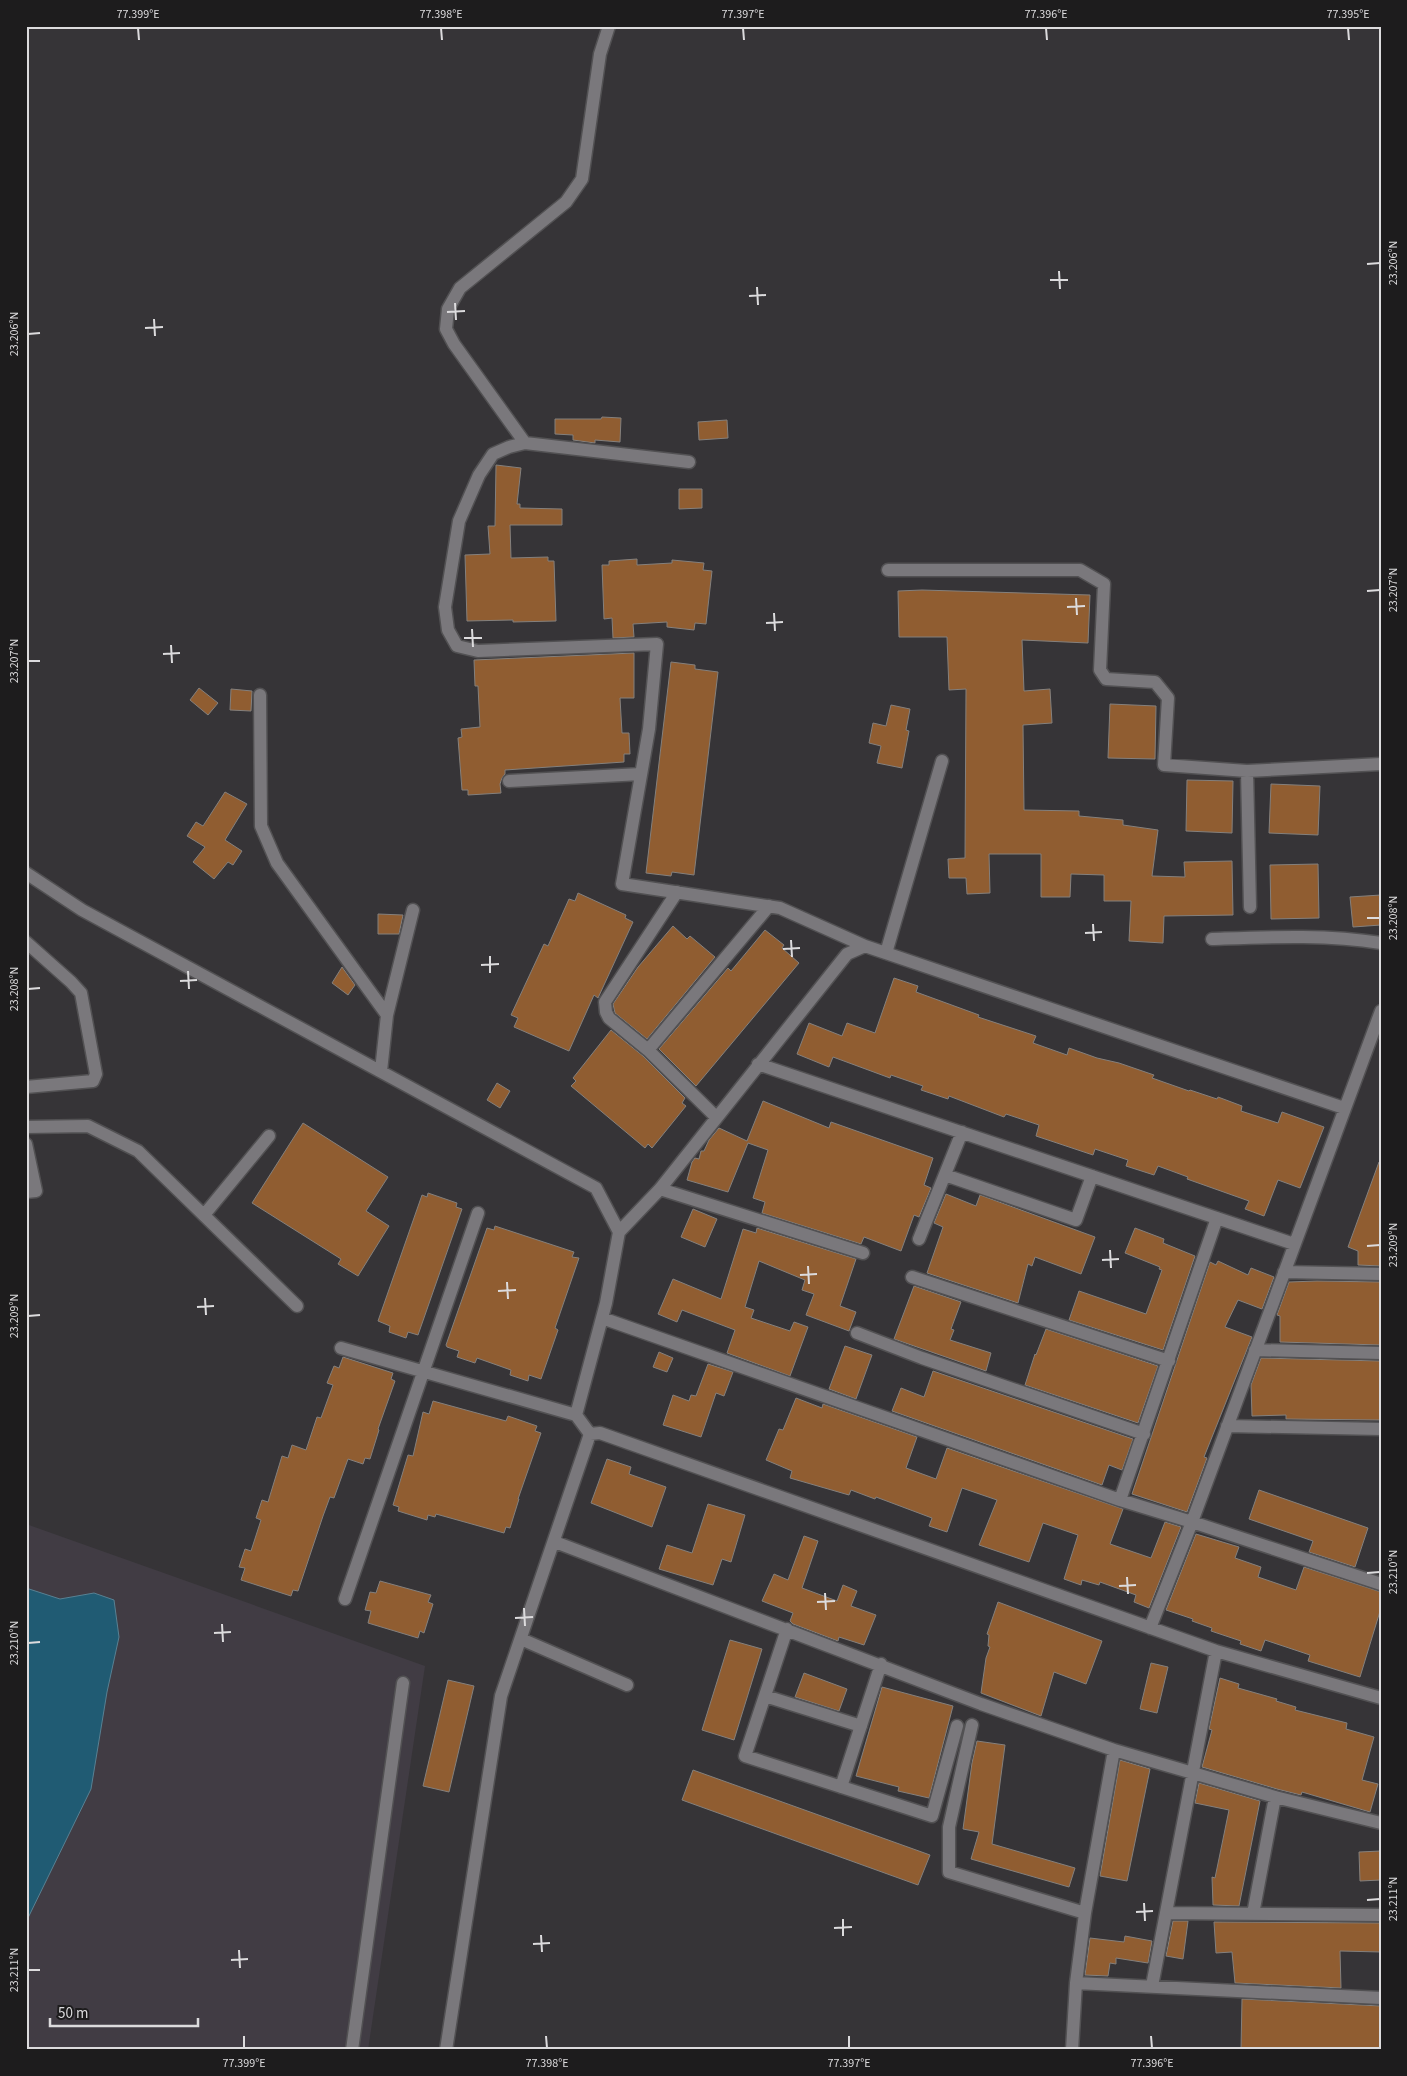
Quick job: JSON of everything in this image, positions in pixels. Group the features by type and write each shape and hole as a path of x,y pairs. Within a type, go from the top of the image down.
{"street":[{"path":"525,444 454,344 446,329 448,310 460,288 566,202 582,179 600,54 608,26"},
{"path":"689,462 525,444 509,447 494,454 480,475 459,521 445,607 448,630 457,646 478,651 656,644 649,729 622,884 780,908 865,946 1344,1108"},
{"path":"888,570 1080,570 1104,584 1100,670 1106,679 1155,682 1168,698 1164,765 1247,771 1381,764"},
{"path":"260,695 261,826 277,863 387,1015"},
{"path":"886,953 942,761"},
{"path":"1247,771 1250,907"},
{"path":"509,781 641,774"},
{"path":"26,873 82,910 596,1188 619,1232"},
{"path":"677,892 605,1002 606,1012 609,1018 648,1050 716,1117"},
{"path":"648,1050 769,906"},
{"path":"381,1071 387,1015 413,910"},
{"path":"1212,939 1300,936 1358,939 1381,943"},
{"path":"26,942 81,993 96,1074 93,1081 26,1087"},
{"path":"576,1415 602,1318 619,1232 660,1189 847,954 865,946"},
{"path":"1150,1628 1192,1522 1344,1108 1374,1044 1381,1011"},
{"path":"758,1064 1294,1244"},
{"path":"26,1127 88,1126 138,1151 297,1306"},
{"path":"919,1239 962,1132"},
{"path":"204,1215 269,1136"},
{"path":"26,1144 36,1191 26,1192"},
{"path":"945,1175 1076,1220 1092,1176"},
{"path":"660,1189 863,1253"},
{"path":"345,1599 478,1213"},
{"path":"1120,1500 1218,1218"},
{"path":"1284,1272 1381,1274"},
{"path":"912,1277 1169,1361"},
{"path":"602,1318 1120,1500 1381,1584"},
{"path":"857,1333 922,1358 1144,1434"},
{"path":"341,1348 423,1373 576,1415 590,1434"},
{"path":"1255,1350 1381,1353"},
{"path":"1227,1426 1381,1429"},
{"path":"590,1434 600,1433 1216,1651 1381,1698"},
{"path":"446,2050 501,1696 555,1542 590,1434"},
{"path":"555,1542 881,1664 981,1704 1114,1750 1275,1797 1381,1823"},
{"path":"787,1630 745,1756 932,1816 957,1726"},
{"path":"521,1640 627,1685"},
{"path":"1152,1986 1216,1651"},
{"path":"841,1787 881,1664"},
{"path":"352,2050 403,1683"},
{"path":"765,1696 860,1726"},
{"path":"972,1726 949,1827 949,1872 1085,1913"},
{"path":"1072,2050 1076,1983 1085,1913 1114,1750"},
{"path":"1253,1914 1275,1797"},
{"path":"1166,1913 1381,1915"},
{"path":"1076,1983 1381,1998"}],"shaded area":[{"path":"26,1524 425,1666 368,2050 26,2050"}],"water":[{"path":"26,1588 60,1599 94,1593 114,1600 119,1637 107,1692 91,1789 26,1922"}],"building":[{"path":"602,417 621,418 620,442 595,440 595,443 573,440 573,435 555,434 555,419 601,419"},
{"path":"727,420 728,438 699,440 698,422"},
{"path":"496,465 521,468 517,504 520,504 520,508 562,509 562,525 510,525 511,558 548,557 548,561 554,561 556,621 467,621 465,555 490,554 488,526 495,526"},
{"path":"679,489 702,489 702,508 679,509"},
{"path":"637,559 637,565 672,563 672,560 704,563 703,570 712,571 706,624 695,623 694,630 667,627 667,622 633,624 634,637 613,638 612,618 604,619 602,565 609,565 609,561"},
{"path":"898,591 1090,595 1088,643 1022,640 1024,691 1050,689 1052,723 1023,725 1024,810 1079,811 1079,816 1123,820 1123,825 1158,830 1152,876 1185,877 1184,862 1232,861 1233,915 1164,916 1163,943 1129,941 1131,901 1104,901 1104,875 1071,874 1070,897 1041,897 1041,854 989,854 990,893 967,894 966,878 949,878 948,859 965,858 966,689 949,690 947,637 899,637"},
{"path":"634,653 634,698 620,698 622,733 629,733 630,754 624,754 624,762 505,770 500,784 501,793 468,795 468,790 462,790 458,738 462,737 461,729 480,727 478,686 475,686 474,660"},
{"path":"671,662 695,665 695,669 718,672 694,875 672,872 671,876 646,873"},
{"path":"199,688 218,703 208,715 190,700"},
{"path":"231,689 252,691 251,711 230,710"},
{"path":"1110,704 1156,706 1155,759 1108,758"},
{"path":"891,705 910,709 906,730 909,731 902,768 877,763 881,746 869,743 873,723 886,726"},
{"path":"1187,780 1233,781 1232,833 1186,831"},
{"path":"1271,784 1320,786 1318,835 1269,833"},
{"path":"225,792 247,804 225,840 242,851 233,865 228,862 214,879 193,862 205,847 187,836 196,822 203,826"},
{"path":"1318,864 1319,918 1271,919 1270,865"},
{"path":"578,893 626,915 625,918 633,922 598,998 594,995 569,1051 514,1027 518,1018 511,1015 544,944 548,946 569,899 575,901"},
{"path":"1381,895 1381,925 1353,927 1350,897"},
{"path":"378,914 403,915 399,934 378,934"},
{"path":"673,926 687,939 690,936 715,957 647,1039 615,1013 613,1004 638,967"},
{"path":"765,930 784,945 782,948 799,963 696,1086 659,1049 728,968 731,971"},
{"path":"342,967 355,985 348,995 332,983"},
{"path":"894,978 918,986 916,992 979,1015 978,1017 1036,1036 1033,1043 1067,1055 1069,1048 1097,1058 1119,1063 1154,1075 1152,1078 1189,1091 1217,1099 1218,1097 1242,1106 1241,1111 1278,1123 1282,1112 1324,1127 1300,1188 1278,1180 1264,1216 1245,1209 1249,1201 1187,1179 1188,1177 1158,1166 1154,1175 1126,1166 1128,1160 1095,1149 1093,1155 1036,1136 1039,1125 1006,1114 1004,1117 949,1096 948,1099 921,1090 923,1086 891,1075 890,1078 833,1057 829,1067 797,1054 809,1023 842,1036 847,1023 875,1033"},
{"path":"611,1030 643,1056 685,1098 682,1103 686,1106 652,1148 648,1144 645,1148 571,1086 576,1081 573,1078"},
{"path":"497,1083 510,1091 500,1108 487,1100"},
{"path":"763,1101 829,1128 831,1122 933,1158 924,1185 931,1188 919,1217 914,1215 901,1251 864,1237 861,1244 762,1213 765,1202 753,1198 768,1150 748,1143 728,1192 687,1180 692,1162 695,1158 699,1159 701,1151 704,1151 709,1140 719,1128 747,1141"},
{"path":"303,1123 388,1177 366,1211 389,1226 358,1276 338,1264 341,1259 252,1203"},
{"path":"1379,1162 1381,1163 1381,1266 1358,1265 1358,1251 1348,1247"},
{"path":"428,1193 457,1203 456,1207 462,1209 418,1335 408,1332 406,1338 389,1332 390,1326 378,1321 422,1195 427,1197"},
{"path":"946,1194 976,1206 980,1195 1095,1237 1081,1274 1035,1257 1032,1266 1028,1264 1018,1303 927,1273 943,1227 934,1223"},
{"path":"693,1209 717,1219 705,1247 681,1237"},
{"path":"495,1226 574,1252 572,1257 579,1258 555,1328 558,1330 541,1379 529,1375 528,1381 510,1375 511,1370 477,1358 475,1363 457,1357 459,1351 446,1345 487,1228 494,1230"},
{"path":"757,1228 856,1259 840,1306 856,1312 849,1331 806,1315 814,1294 802,1290 805,1280 759,1261 745,1307 754,1310 751,1318 790,1331 794,1322 808,1327 790,1376 727,1353 735,1330 682,1310 677,1322 658,1314 673,1279 721,1299 743,1229 756,1233"},
{"path":"1135,1228 1164,1239 1163,1243 1195,1256 1163,1350 1069,1320 1079,1291 1146,1314 1162,1270 1159,1269 1160,1267 1125,1253"},
{"path":"1218,1261 1248,1275 1251,1268 1274,1277 1262,1309 1238,1300 1225,1327 1252,1337 1204,1457 1207,1458 1187,1512 1132,1494 1210,1262 1216,1265"},
{"path":"1289,1282 1381,1282 1380,1345 1280,1342 1280,1316 1277,1315"},
{"path":"914,1286 961,1302 951,1329 954,1330 950,1340 991,1353 986,1371 894,1339"},
{"path":"1046,1329 1158,1366 1138,1423 1025,1385 1035,1354"},
{"path":"845,1346 872,1355 856,1399 829,1389"},
{"path":"659,1352 673,1358 667,1372 653,1367"},
{"path":"343,1357 393,1373 391,1379 395,1381 378,1429 370,1459 365,1458 363,1464 348,1459 334,1498 330,1497 298,1591 293,1590 291,1596 241,1580 245,1568 239,1567 245,1549 251,1551 261,1520 256,1518 262,1500 268,1502 282,1456 288,1458 292,1445 306,1450 317,1417 321,1418 333,1385 327,1383 334,1366 339,1368"},
{"path":"1261,1358 1380,1361 1381,1420 1286,1419 1286,1415 1252,1416 1251,1385"},
{"path":"708,1364 733,1372 724,1396 716,1393 701,1437 663,1425 673,1395 689,1401 691,1395 696,1396"},
{"path":"933,1371 1133,1439 1122,1470 1109,1465 1102,1485 892,1411 901,1388 924,1397"},
{"path":"796,1398 822,1408 823,1404 917,1437 906,1468 936,1479 947,1448 1123,1509 1110,1544 1151,1558 1165,1522 1181,1527 1149,1608 1134,1602 1136,1595 1100,1582 1099,1585 1082,1580 1081,1585 1064,1579 1078,1535 1043,1523 1029,1562 979,1545 997,1500 962,1488 947,1532 929,1526 932,1518 876,1497 875,1499 851,1490 849,1495 790,1478 792,1471 766,1460 779,1429 783,1430"},
{"path":"433,1401 506,1421 508,1416 537,1426 535,1431 541,1433 510,1528 506,1527 504,1533 436,1514 435,1517 428,1515 427,1520 398,1511 399,1507 393,1505 408,1455 413,1456 423,1412 429,1414"},
{"path":"607,1459 631,1467 629,1474 666,1487 652,1527 591,1503"},
{"path":"1259,1490 1368,1528 1355,1567 1309,1552 1313,1541 1249,1519"},
{"path":"708,1504 745,1515 731,1562 722,1559 713,1585 659,1569 667,1545 692,1553"},
{"path":"1196,1534 1239,1547 1235,1558 1261,1567 1258,1577 1296,1590 1304,1567 1381,1592 1381,1608 1360,1677 1308,1661 1310,1655 1265,1640 1261,1651 1240,1644 1241,1641 1211,1631 1212,1628 1192,1621 1193,1619 1166,1610"},
{"path":"804,1536 818,1541 802,1588 837,1601 843,1585 857,1591 851,1606 876,1615 864,1645 839,1637 838,1641 793,1624 790,1621 793,1613 762,1601 774,1574 788,1580"},
{"path":"380,1581 431,1595 428,1602 433,1604 424,1633 420,1631 418,1638 368,1623 371,1611 365,1610 370,1592 376,1593"},
{"path":"998,1602 1102,1641 1086,1684 1054,1672 1041,1716 981,1693 986,1658 990,1647 988,1646 989,1635 987,1634"},
{"path":"730,1640 762,1649 734,1740 702,1730"},
{"path":"1151,1663 1168,1667 1157,1713 1140,1709"},
{"path":"804,1673 847,1689 839,1711 795,1697"},
{"path":"1220,1678 1239,1684 1238,1688 1277,1699 1276,1701 1296,1707 1295,1710 1347,1723 1346,1729 1374,1737 1362,1780 1378,1784 1370,1812 1302,1792 1301,1795 1277,1789 1202,1767 1212,1730 1209,1729"},
{"path":"448,1680 474,1686 449,1792 423,1786"},
{"path":"882,1687 953,1706 929,1798 898,1791 899,1787 856,1776"},
{"path":"977,1741 1005,1745 992,1844 1075,1868 1069,1887 971,1859 979,1832 963,1829"},
{"path":"1120,1760 1150,1769 1127,1881 1100,1876"},
{"path":"693,1770 930,1855 918,1885 682,1800"},
{"path":"1199,1783 1260,1801 1239,1906 1213,1905 1212,1877 1215,1878 1229,1810 1195,1803"},
{"path":"1381,1851 1381,1880 1360,1881 1359,1852"},
{"path":"1173,1921 1188,1921 1183,1959 1166,1956"},
{"path":"1214,1922 1381,1923 1381,1952 1340,1951 1341,1988 1235,1983 1232,1952 1216,1953"},
{"path":"1125,1936 1152,1941 1148,1963 1116,1958 1116,1964 1110,1963 1108,1976 1085,1975 1090,1938 1124,1942"},
{"path":"1242,1999 1381,2006 1381,2050 1241,2050"}]}
